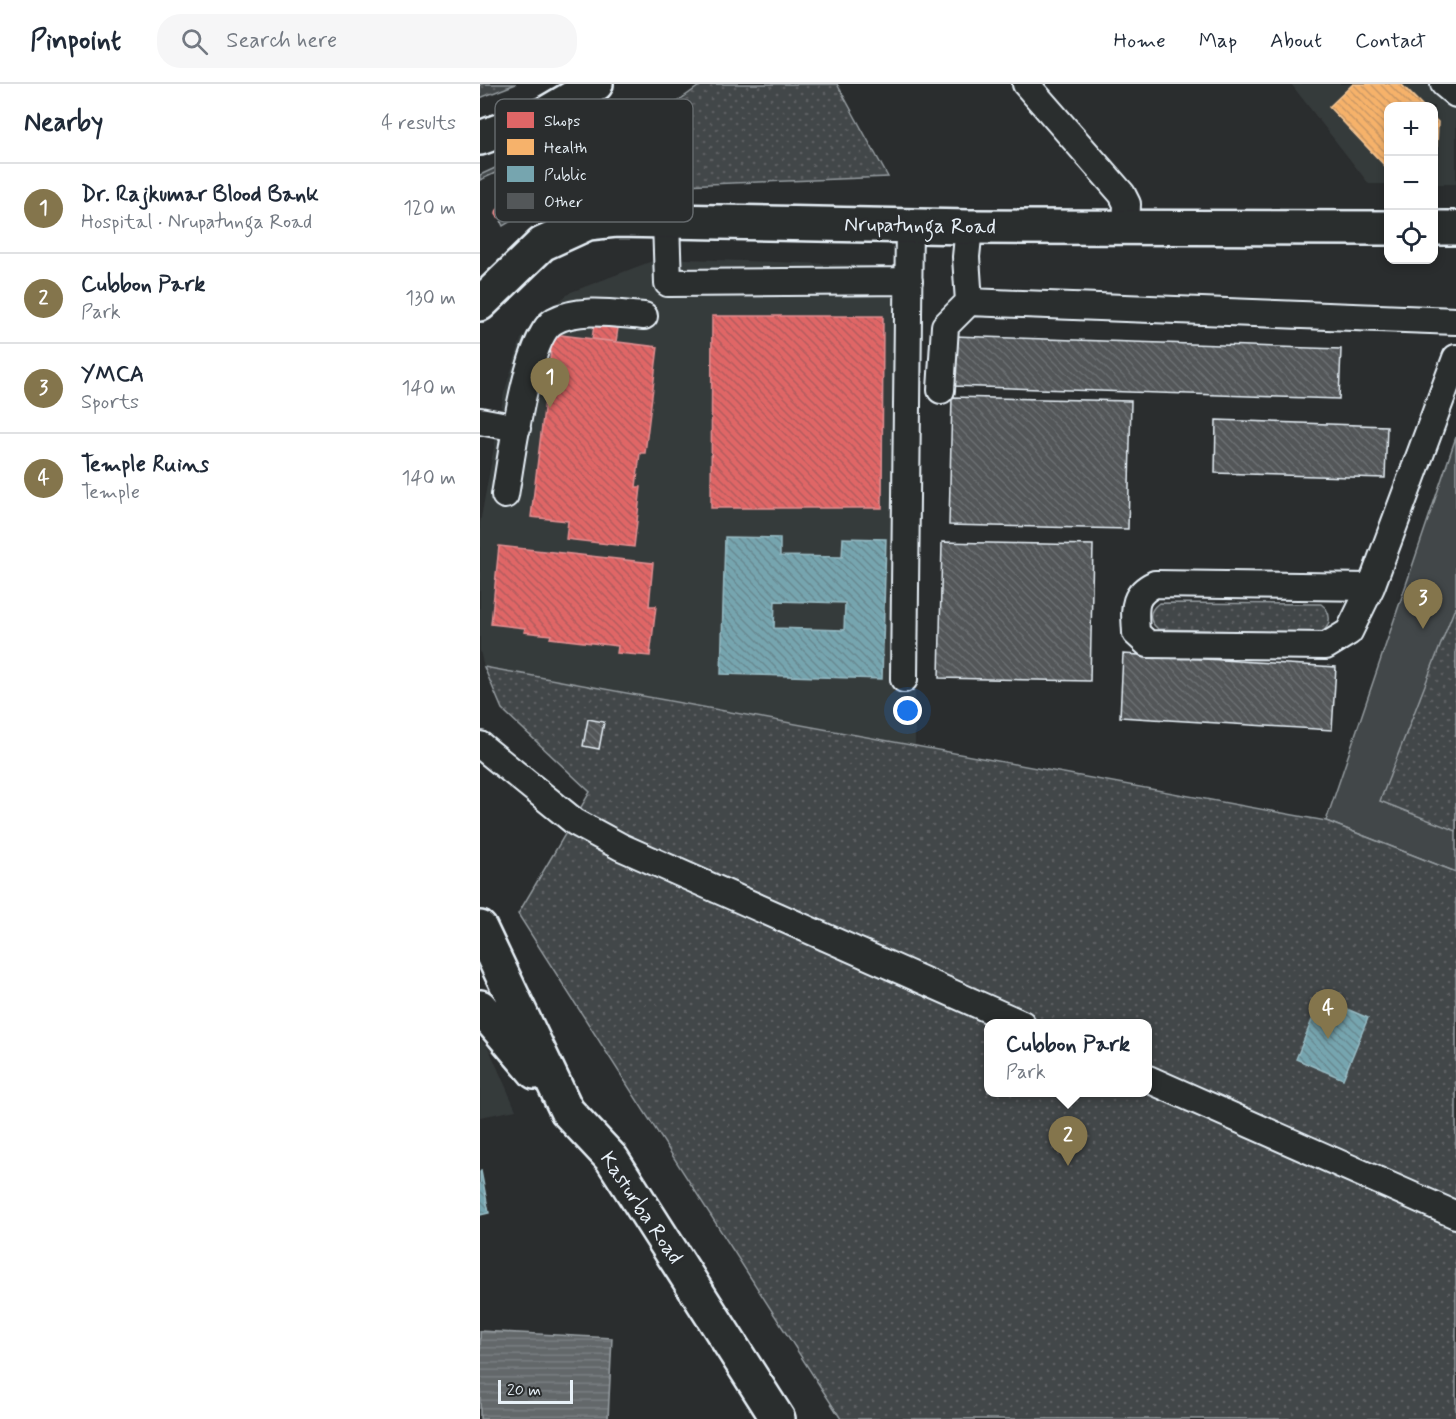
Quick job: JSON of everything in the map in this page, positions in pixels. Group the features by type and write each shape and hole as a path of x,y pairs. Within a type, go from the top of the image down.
{"main road":[{"path":"571,99 597,84"},
{"path":"480,138 495,132"},
{"name":"Nrupatunga Road","path":"693,221 969,227 1384,228"},
{"name":"Nrupatunga Road","path":"480,304 542,244 591,222"},
{"path":"1438,228 1456,228"},
{"name":"Kasturba Road","path":"480,928 567,1111 612,1159 778,1419"},
{"path":"480,1006 567,1111"}],"street":[{"path":"1026,84 1122,194 1127,204 1126,228"},
{"path":"1444,84 1456,94"},
{"path":"666,222 668,284 909,281"},
{"path":"904,679 909,225"},
{"path":"941,390 945,327 969,302 966,257 969,227"},
{"path":"969,302 1456,321"},
{"path":"505,495 522,396 539,340 552,322 580,313 644,316"},
{"path":"1371,587 1155,584 1143,590 1136,603 1136,633 1148,644 1326,646 1349,632 1371,587 1456,358"},
{"path":"480,421 517,428"},
{"path":"480,745 575,822 621,847 1013,1019"},
{"path":"1152,1081 1456,1215"}],"shaded area":[{"path":"480,84 516,84 480,98"},
{"path":"702,84 837,84 888,177 693,185 693,99 681,99"},
{"path":"1291,84 1456,84 1456,184 1438,184 1438,102 1384,102 1384,184 1369,184"},
{"path":"495,168 495,173 480,180 480,175"},
{"path":"660,258 917,267 915,746 484,667 480,651 480,523 504,393 521,339 546,311 571,292"},
{"path":"1456,437 1456,872 1326,821"},
{"path":"1159,603 1321,604 1329,615 1329,622 1321,633 1158,629 1152,623 1151,613"},
{"path":"1456,605 1456,831 1380,801"},
{"path":"484,667 1326,821 1456,872 1456,1419 841,1419 518,914 590,792 502,709"},
{"path":"480,1039 489,1049 516,1110 480,1117"},
{"path":"480,1331 612,1338 608,1419 480,1419"}],"building: Shops":[{"path":"712,316 883,316 882,508 711,508"},
{"path":"595,318 619,321 616,342 592,339"},
{"path":"553,334 658,347 645,453 640,453 636,487 641,487 634,547 566,539 568,521 531,517"},
{"path":"499,546 653,563 649,606 656,606 650,656 617,653 618,646 550,638 551,635 524,632 525,628 491,624"}],"building: Health":[{"path":"1353,84 1401,84 1419,102 1384,102 1384,165 1329,107"}],"building: Public":[{"path":"725,537 780,538 780,556 842,557 843,538 886,539 882,679 721,674","holes":["775,601 845,603 844,630 774,628"]},
{"path":"1321,998 1368,1018 1343,1079 1296,1059"},
{"path":"480,1172 489,1213 480,1215"}],"building: Other":[{"path":"954,336 1341,349 1339,399 953,386"},
{"path":"952,397 1131,401 1128,529 949,525"},
{"path":"1216,420 1387,426 1385,478 1215,473"},
{"path":"942,542 1093,545 1090,681 939,678"},
{"path":"1123,654 1336,667 1332,730 1120,717"},
{"path":"588,719 604,722 599,749 583,746"}],"place":[{"name":"Dr. Rajkumar Blood Bank","path":"550,408"},
{"name":"YMCA","path":"1423,629"},
{"name":"Temple Ruins","path":"1328,1039"},
{"name":"Cubbon Park","path":"1068,1166"}]}
